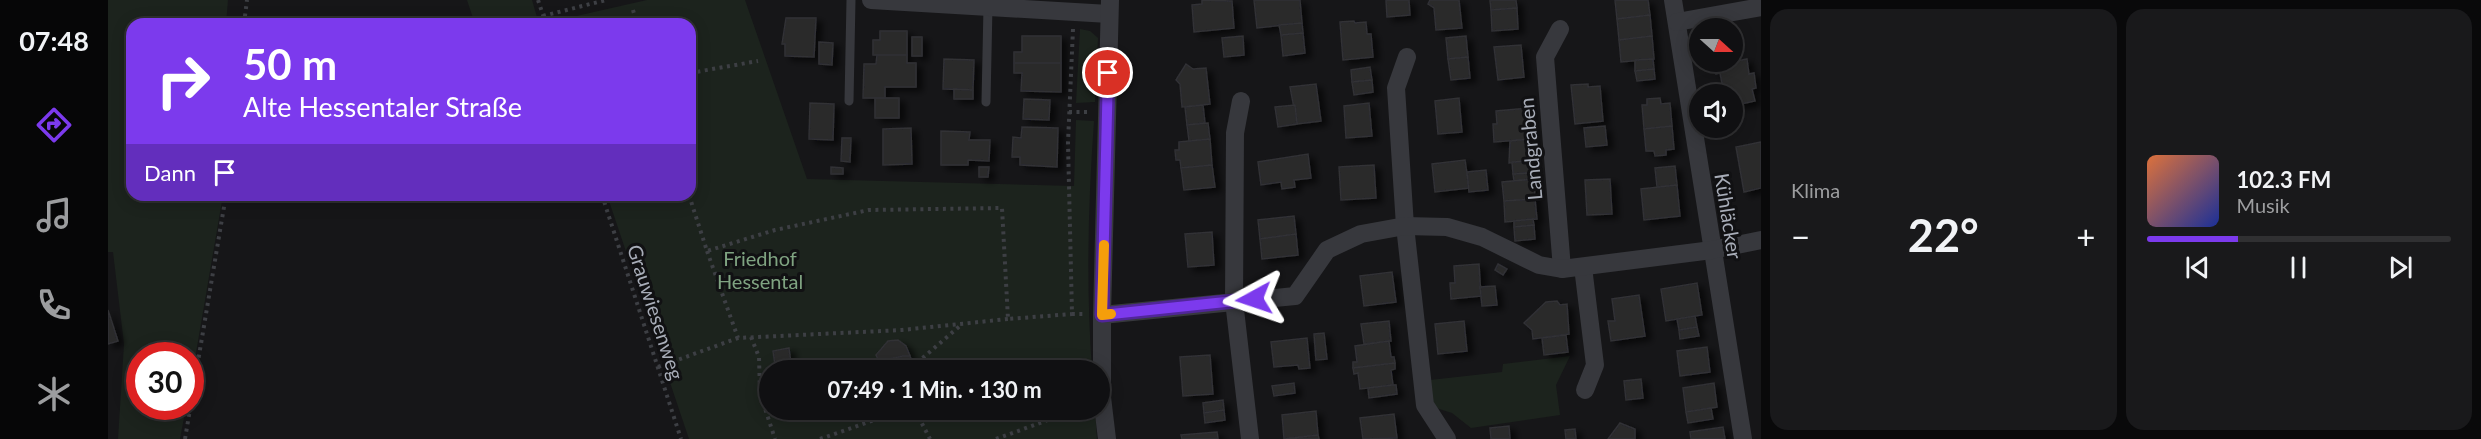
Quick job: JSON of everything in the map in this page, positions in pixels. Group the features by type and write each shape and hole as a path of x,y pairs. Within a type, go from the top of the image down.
{"street":[{"path":"872,0 892,3 988,3 1074,12 1109,7 1102,315 1102,397 1107,439"},
{"name":"Kühläcker","path":"1672,0 1743,439"},
{"path":"1677,22 1761,7"},
{"name":"Landgraben","path":"1560,29 1545,57 1563,268"},
{"path":"1407,57 1396,88 1405,226 1425,405 1447,439"},
{"path":"1241,100 1235,133 1234,301 1250,439"},
{"path":"1102,315 1295,296 1327,250 1361,234 1405,226 1447,227 1482,237 1539,265 1563,268 1712,250 1761,240"},
{"path":"1583,267 1595,365 1585,390"}],"lane":[{"path":"849,101 851,0"},
{"path":"986,102 988,3"}],"path":[{"path":"245,18 247,0"},
{"path":"538,0 543,16 606,0"},
{"path":"633,10 635,18"},
{"path":"1072,314 1068,143 1074,12"},
{"path":"696,72 758,61"},
{"path":"185,439 225,201"},
{"name":"Grauwiesenweg","path":"604,201 681,439"},
{"path":"691,201 738,338"},
{"path":"707,251 776,230 869,210 1002,208 1008,319"},
{"path":"658,367 738,338 902,330 1072,314 1102,315"},
{"path":"920,360 962,324"},
{"path":"751,337 759,357 760,393 775,439"},
{"path":"820,439 874,420"},
{"path":"920,420 930,439"},
{"path":"996,439 1048,420"}],"green space":[{"path":"108,0 228,0 226,18 126,18 126,201 222,201 198,342 126,342 126,420 184,420 180,439 118,439 124,344 113,252 108,252"},
{"path":"467,0 532,0 537,18 473,18"},
{"name":"Friedhof Hessental","path":"647,0 745,0 807,179 1074,186 1076,120 1094,121 1089,246 1092,360 759,360 759,420 1096,420 1097,439 689,439 609,201 696,201 696,18 568,18"},
{"path":"1080,29 1090,31 1098,38 1095,102 1076,103"},
{"path":"1570,356 1556,385 1560,415 1471,428 1452,413 1433,407 1430,380 1502,372 1503,364"}],"building":[{"path":"1202,0 1232,1 1234,28 1194,32 1192,5 1202,4"},
{"path":"1254,0 1300,0 1302,23 1257,28"},
{"path":"1386,0 1409,0 1410,15 1387,17"},
{"path":"1430,0 1459,0 1462,28 1436,30 1434,8 1428,4"},
{"path":"1490,0 1516,0 1517,8 1491,10"},
{"path":"1615,0 1648,0 1650,15 1617,19"},
{"path":"1517,8 1518,29 1492,31 1491,10"},
{"path":"1650,15 1652,36 1619,40 1617,19"},
{"path":"786,18 816,18 814,57 785,56 785,44 782,44"},
{"path":"1354,21 1355,23 1366,22 1367,34 1371,34 1373,57 1343,60 1340,22"},
{"path":"1302,23 1303,33 1281,35 1279,25"},
{"path":"880,31 907,31 907,55 873,55 873,40 880,40"},
{"path":"1303,33 1305,53 1283,56 1281,35"},
{"path":"1022,36 1061,36 1061,63 1014,63 1014,52 1022,52"},
{"path":"1243,36 1244,55 1224,57 1222,38"},
{"path":"1466,36 1468,57 1448,59 1446,38"},
{"path":"1652,36 1654,59 1621,62 1619,40"},
{"path":"912,37 922,37 922,56 912,56"},
{"path":"819,42 833,43 832,65 819,64"},
{"path":"1521,45 1524,77 1498,80 1494,47"},
{"path":"877,55 907,55 907,63 916,63 916,87 885,87 885,98 863,98 864,64 876,64"},
{"path":"1468,57 1470,78 1451,80 1448,59"},
{"path":"944,59 974,60 973,90 943,89"},
{"path":"1653,59 1654,69 1635,71 1635,60"},
{"path":"1747,59 1749,74 1754,73 1756,88 1752,89 1755,101 1743,104 1743,84 1722,84 1720,73 1716,74 1716,72 1743,72 1743,60"},
{"path":"1014,63 1061,63 1061,92 1021,91 1022,73 1014,73"},
{"path":"1186,64 1193,69 1206,68 1210,104 1182,107 1180,84 1176,80"},
{"path":"1370,67 1372,80 1352,82 1351,70"},
{"path":"1654,69 1655,79 1637,81 1635,71"},
{"path":"1372,80 1373,92 1354,95 1352,82"},
{"path":"1316,84 1321,121 1297,124 1290,87"},
{"path":"1588,84 1588,87 1600,86 1603,121 1575,124 1571,85"},
{"path":"954,89 973,90 973,99 954,99"},
{"path":"875,98 899,98 899,118 875,118"},
{"path":"1459,98 1462,132 1438,134 1435,101"},
{"path":"1660,98 1661,104 1670,103 1672,126 1644,129 1642,105 1647,105 1647,99"},
{"path":"1024,99 1050,100 1049,120 1023,119"},
{"path":"810,103 834,104 833,140 809,139"},
{"path":"1369,103 1372,136 1346,138 1344,106"},
{"path":"1203,105 1205,123 1187,125 1185,107"},
{"path":"1295,105 1297,124 1278,127 1275,107"},
{"path":"1529,108 1532,139 1494,142 1493,124 1497,124 1496,111"},
{"path":"1208,123 1210,139 1189,141 1187,125"},
{"path":"1605,126 1607,145 1586,147 1584,128"},
{"path":"1672,126 1674,149 1666,150 1666,155 1655,156 1654,151 1646,151 1644,129"},
{"path":"1022,127 1058,128 1057,167 1020,165 1020,157 1012,157 1013,137 1021,138"},
{"path":"911,128 912,164 883,165 883,129"},
{"path":"941,131 970,132 969,140 990,140 989,161 968,160 968,165 941,165"},
{"path":"842,138 851,138 850,162 841,161"},
{"path":"1210,139 1212,165 1181,168 1180,160 1176,160 1175,150 1179,150 1179,142"},
{"path":"1529,139 1531,161 1509,163 1510,141"},
{"path":"1761,142 1761,188 1744,192 1736,147"},
{"path":"1308,154 1311,178 1294,180 1295,187 1282,189 1281,182 1261,185 1258,162"},
{"path":"1465,160 1469,188 1435,192 1432,164"},
{"path":"1531,161 1531,173 1513,174 1512,162"},
{"path":"1212,165 1215,187 1184,190 1181,168"},
{"path":"1374,165 1376,198 1341,200 1339,167"},
{"path":"1675,166 1677,185 1657,187 1655,168"},
{"path":"831,167 843,168 843,174 831,174"},
{"path":"979,167 989,167 988,177 979,177"},
{"path":"1486,170 1488,190 1469,192 1467,172"},
{"path":"1531,173 1532,179 1514,181 1513,174"},
{"path":"1534,179 1535,199 1504,201 1502,182"},
{"path":"1610,179 1612,214 1587,215 1585,180"},
{"path":"1677,185 1680,216 1644,220 1641,189"},
{"path":"1535,199 1537,219 1505,222 1504,201"},
{"path":"1294,216 1296,234 1260,239 1258,220"},
{"path":"1533,219 1534,225 1514,227 1514,221"},
{"path":"1534,225 1535,239 1515,241 1514,227"},
{"path":"1212,232 1214,265 1188,267 1185,234"},
{"path":"1296,234 1298,255 1262,259 1260,239"},
{"path":"1479,264 1481,296 1451,299 1450,283 1455,283 1454,266"},
{"path":"1498,264 1507,269 1503,275 1495,270"},
{"path":"1392,272 1396,302 1364,306 1360,276"},
{"path":"1697,283 1702,315 1666,321 1661,289"},
{"path":"1495,286 1497,305 1482,306 1480,287"},
{"path":"1639,295 1645,336 1611,341 1608,321 1615,321 1612,299"},
{"path":"1557,301 1560,305 1567,304 1569,334 1533,339 1532,330 1524,323 1546,302"},
{"path":"108,310 118,341 108,344"},
{"path":"1695,316 1697,327 1679,330 1677,319"},
{"path":"1389,321 1391,341 1364,344 1361,324"},
{"path":"1464,321 1467,351 1438,354 1435,324"},
{"path":"1697,327 1699,336 1680,339 1679,330"},
{"path":"1324,333 1327,359 1316,360 1314,334"},
{"path":"1566,335 1568,352 1544,355 1542,338"},
{"path":"1307,338 1310,368 1299,369 1298,365 1274,367 1271,342"},
{"path":"898,340 906,346 910,356 878,360 876,355 888,341"},
{"path":"1389,341 1391,357 1394,357 1395,363 1353,368 1353,362 1357,362 1355,346"},
{"path":"1707,347 1710,372 1680,376 1677,351"},
{"path":"789,348 791,360 774,360 773,351"},
{"path":"1210,355 1213,394 1183,396 1180,357"},
{"path":"910,356 911,360 888,360"},
{"path":"1395,363 1395,369 1391,370 1393,385 1360,389 1358,373 1354,374 1353,368"},
{"path":"1641,379 1643,398 1626,400 1624,381"},
{"path":"1294,383 1295,393 1274,396 1272,386"},
{"path":"1714,383 1717,407 1686,412 1683,388"},
{"path":"1396,385 1397,394 1369,398 1368,388"},
{"path":"1223,400 1224,410 1204,413 1203,403"},
{"path":"1711,408 1713,419 1688,423 1686,412"},
{"path":"1224,410 1225,420 1205,423 1204,413"},
{"path":"1316,411 1318,435 1284,439 1282,415"},
{"path":"1394,414 1397,438 1363,439 1360,418"},
{"path":"1620,423 1635,429 1635,439 1608,439"},
{"path":"1509,426 1510,439 1491,439 1490,428"},
{"path":"1723,427 1725,439 1691,439 1690,432"},
{"path":"1575,429 1576,439 1566,439 1565,430"},
{"path":"1217,432 1218,439 1182,439 1181,435"},
{"path":"1318,435 1319,439 1284,439"}],"slow traffic":[{"path":"1104,245 1102,315 1111,314"}],"route":[{"path":"1108,73 1102,315 1254,299"}]}
